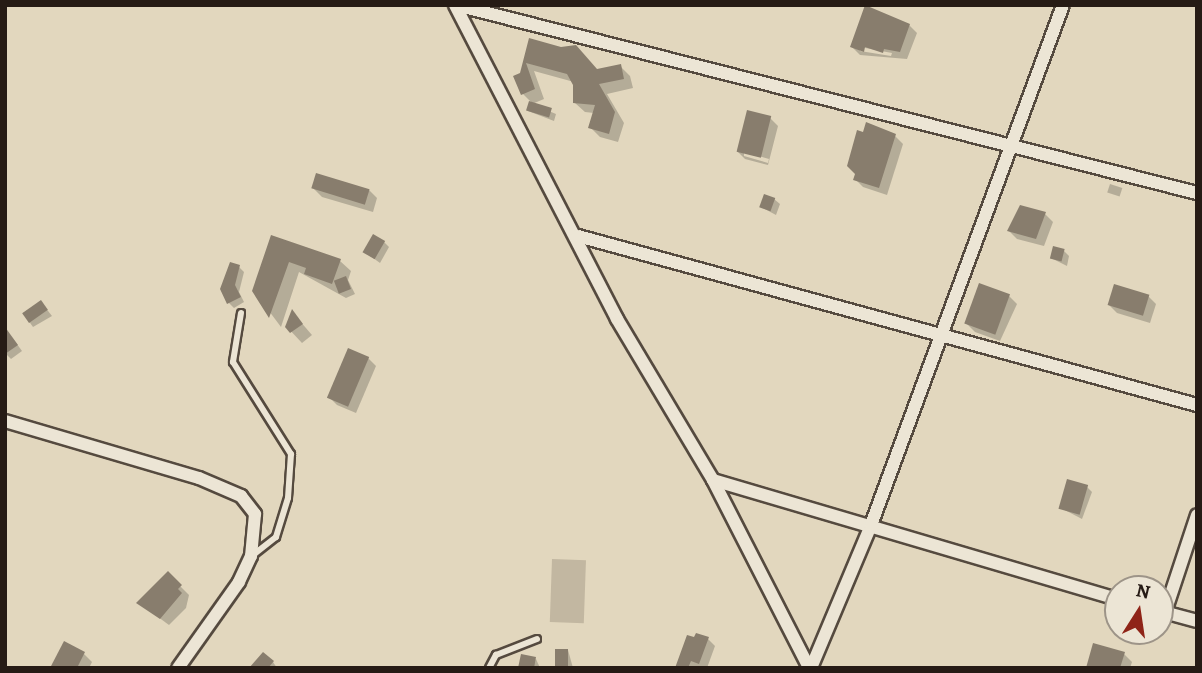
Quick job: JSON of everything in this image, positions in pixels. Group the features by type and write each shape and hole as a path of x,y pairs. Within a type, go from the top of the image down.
{"street":[{"path":"455,5 1197,193"},
{"path":"455,5 578,236 617,318 713,480 810,668"},
{"path":"810,668 871,525 944,334 1063,5"},
{"path":"578,236 1197,405"},
{"path":"5,421 199,478 241,496 255,514 251,556 239,582 178,668"},
{"path":"713,480 1104,594"},
{"path":"1174,579 1197,515"},
{"path":"1174,615 1197,621"}],"lane":[{"path":"242,313 233,362 291,454 288,498 276,537 251,556"},
{"path":"489,668 496,655 537,639"}],"shaded area":[{"path":"552,559 586,560 584,623 550,622"}],"building":[{"path":"865,5 910,24 900,52 884,49 883,53 865,47 864,52 850,47"},
{"path":"529,38 561,47 576,45 597,69 621,64 624,79 599,84 615,112 609,134 588,128 595,105 573,103 573,85 567,74 526,63 535,89 521,95 513,76 520,73"},
{"path":"529,101 552,108 549,118 526,111"},
{"path":"747,110 771,116 761,158 737,152"},
{"path":"866,122 896,134 879,188 853,180 855,174 847,166 857,130 863,132"},
{"path":"316,173 370,189 365,205 311,188"},
{"path":"764,194 775,198 770,211 759,207"},
{"path":"1020,205 1046,212 1036,239 1007,231"},
{"path":"373,234 385,241 375,259 362,252"},
{"path":"271,235 341,259 332,284 304,274 306,268 289,262 269,318 252,291"},
{"path":"1053,246 1065,249 1061,262 1050,259"},
{"path":"230,262 240,265 235,285 241,297 227,304 220,289"},
{"path":"346,276 351,289 339,294 334,281"},
{"path":"979,283 1010,294 995,335 964,323"},
{"path":"1114,284 1149,295 1143,316 1108,305"},
{"path":"41,300 48,310 29,323 22,313"},
{"path":"292,309 303,324 290,333 285,327"},
{"path":"5,327 18,345 5,354"},
{"path":"348,348 369,357 348,407 327,398"},
{"path":"1067,479 1088,485 1080,515 1058,509"},
{"path":"168,571 182,585 178,589 182,593 160,619 136,603"},
{"path":"696,633 709,637 699,664 691,661 688,668 675,668 687,635 694,637"},
{"path":"64,641 85,652 77,668 50,668"},
{"path":"1093,643 1125,652 1120,668 1086,668"},
{"path":"555,649 568,649 568,668 555,668"},
{"path":"263,652 274,661 268,668 249,668"},
{"path":"521,654 536,657 534,668 518,668"}]}
